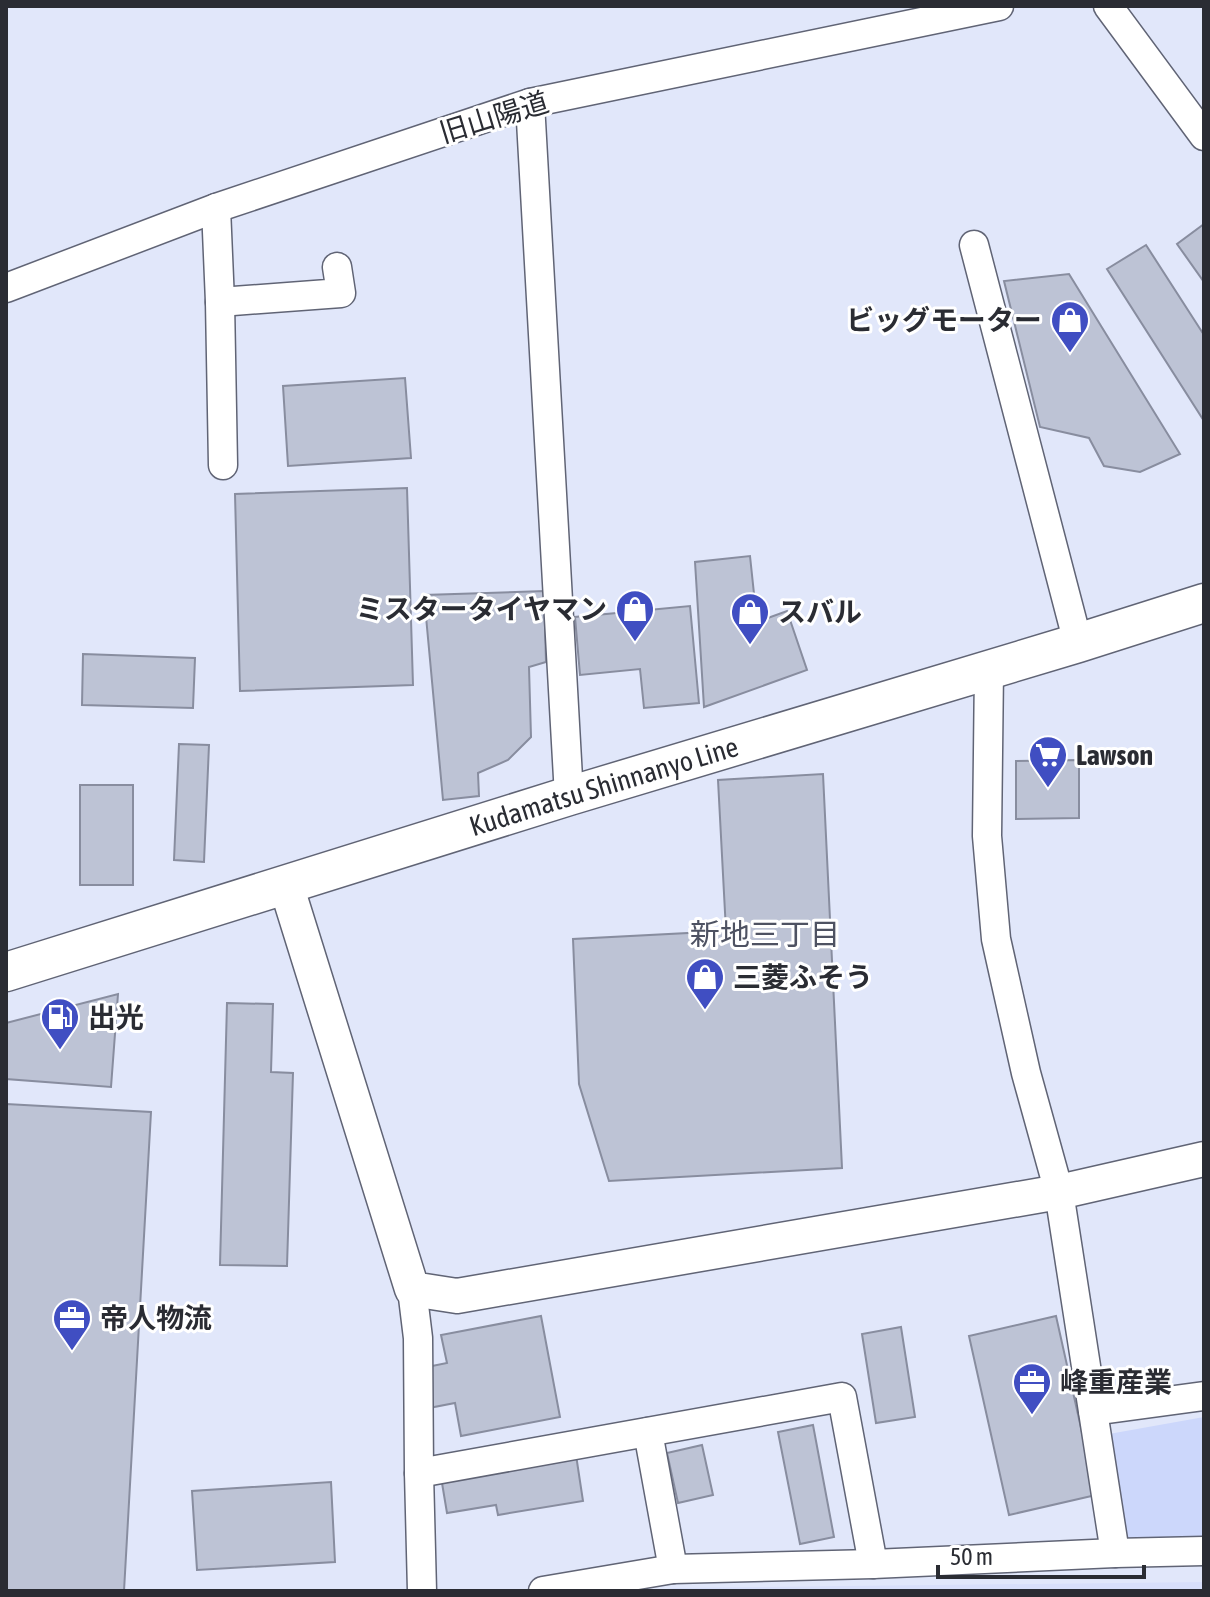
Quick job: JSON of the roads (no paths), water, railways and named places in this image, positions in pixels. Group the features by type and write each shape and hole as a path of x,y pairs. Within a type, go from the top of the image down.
{"main road":[{"name":"Kudamatsu Shinnanyo Line","path":"6,972 569,796 1204,603"}],"street":[{"name":"旧山陽道","path":"6,288 216,208 530,103 999,6"},
{"path":"1108,6 1204,136"},
{"path":"530,103 569,796"},
{"path":"216,208 223,465"},
{"path":"974,245 1078,643"},
{"path":"220,302 341,293 337,267"},
{"path":"989,669 987,836 996,939 1026,1073 1059,1192 1115,1553"},
{"path":"286,885 412,1289 418,1338 422,1591"},
{"path":"412,1289 457,1296 1059,1192 1204,1159"},
{"path":"1093,1411 1204,1396"},
{"path":"419,1473 842,1397 873,1564"},
{"path":"648,1432 673,1569"},
{"path":"543,1591 673,1569 1204,1551"}],"place":[{"name":"ビッグモーター","path":"1070,354"},
{"name":"ミスタータイヤマン","path":"635,643"},
{"name":"スバル","path":"750,646"},
{"name":"Lawson","path":"1048,789"},
{"name":"三菱ふそう","path":"705,1011"},
{"name":"出光","path":"60,1051"},
{"name":"帝人物流","path":"72,1352"},
{"name":"峰重産業","path":"1032,1416"}],"district":[{"name":"新地三丁目","path":"765,935"}]}
